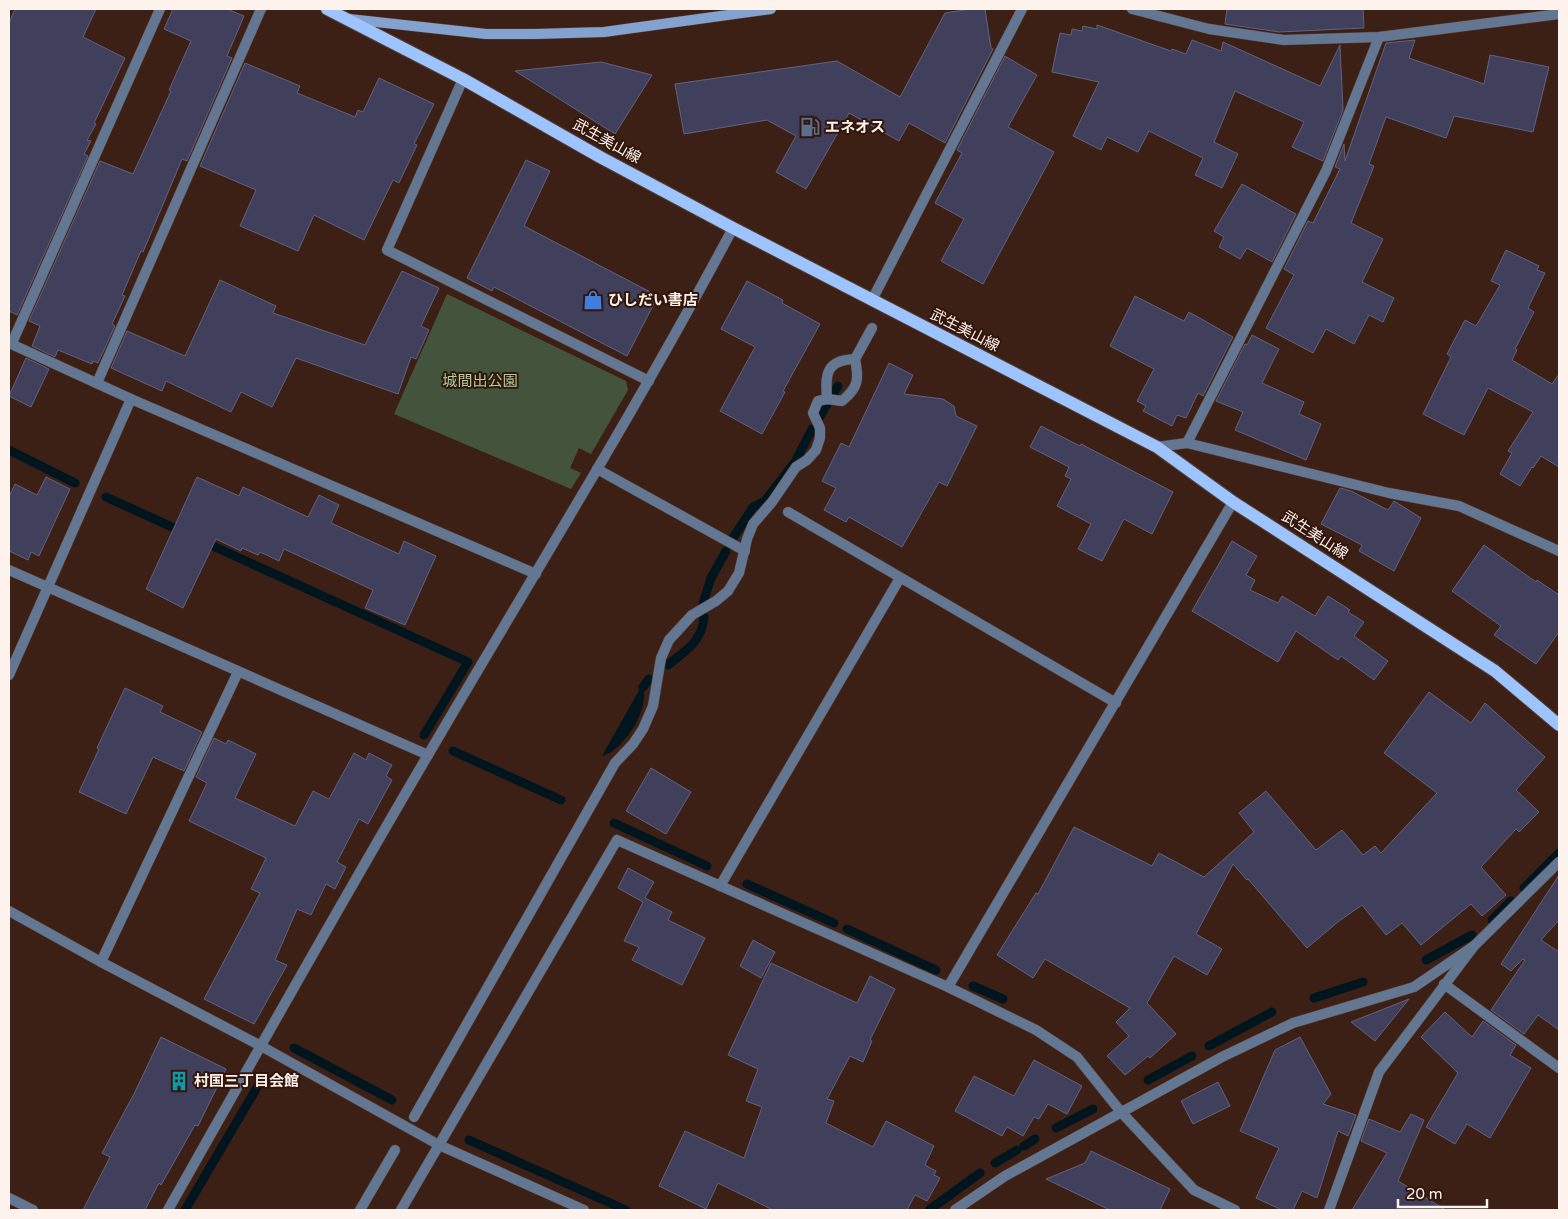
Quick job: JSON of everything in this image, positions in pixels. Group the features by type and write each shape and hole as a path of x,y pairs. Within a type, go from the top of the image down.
{"main road":[{"name":"武生美山線","path":"327,9 463,79 600,157 733,228 1157,447 1233,502 1495,671 1559,725"},
{"path":"343,18 486,34 535,34 604,32 771,9"}],"street":[{"path":"160,9 10,343 131,399 536,574"},
{"path":"97,383 261,9"},
{"path":"872,300 1022,9"},
{"path":"1132,9 1209,29 1284,40 1379,37 1559,14"},
{"path":"1187,443 1326,171 1379,37"},
{"path":"463,79 386,250 649,381"},
{"path":"168,1210 428,755 649,381 733,228"},
{"path":"414,1117 614,763 633,744 643,730 653,706 661,658 669,640 692,615 716,601 728,591 739,573 747,539 753,524 772,502 796,467 807,460 816,450 820,438 820,428 814,413 818,401 827,399 842,401 851,394 858,378 855,359 872,328"},
{"path":"827,399 825,380 828,370 841,359 855,359"},
{"path":"9,675 131,399"},
{"path":"1157,447 1187,443 1389,492 1459,506 1559,551"},
{"path":"597,469 745,551"},
{"path":"948,987 1233,502"},
{"path":"788,512 1116,703"},
{"path":"9,570 428,755"},
{"path":"720,886 900,578"},
{"path":"101,962 238,672"},
{"path":"401,1210 617,840 948,987 1036,1030 1077,1056 1121,1112 1194,1190 1236,1210"},
{"path":"1329,1210 1379,1072 1474,946 1559,862"},
{"path":"9,911 101,962 261,1046 439,1145 584,1210"},
{"path":"955,1210 1005,1176 1222,1057 1293,1022 1414,986 1474,946"},
{"path":"1444,984 1559,1068"},
{"path":"360,1210 395,1150"},
{"path":"9,1198 33,1210"}],"green space":[{"name":"城間出公園","path":"447,294 626,381 628,390 591,454 579,448 570,468 581,473 571,489 394,414"}],"water":[{"path":"642,685 644,694 643,705 634,727 619,746 602,756"}],"building":[{"path":"15,9 96,9 83,37 125,58 87,140 91,141 84,154 88,156 17,315 9,311 9,23"},
{"path":"173,9 227,9 244,16 227,56 232,58 187,161 182,159 143,252 141,251 122,295 125,296 112,324 115,326 98,363 93,361 92,364 58,350 55,357 32,346 40,326 29,321 100,161 133,174 171,91 169,90 191,41 164,29"},
{"path":"985,9 991,48 993,49 945,143 909,123 899,141 849,113 806,189 776,172 796,136 767,120 684,134 675,84 837,61 900,97 945,13"},
{"path":"1227,9 1363,9 1364,28 1279,32 1225,24"},
{"path":"1097,25 1171,51 1172,49 1186,54 1192,40 1221,51 1223,42 1320,86 1340,45 1343,110 1323,161 1292,147 1304,122 1235,91 1214,142 1238,154 1222,188 1195,175 1203,158 1149,131 1138,152 1107,137 1101,150 1073,136 1099,82 1052,72 1060,33 1071,35 1072,29 1082,31 1083,26 1097,29"},
{"path":"1415,40 1409,58 1484,84 1490,55 1549,67 1533,132 1454,116 1446,138 1386,117 1369,164 1374,166 1351,223 1383,239 1362,282 1394,298 1383,322 1369,315 1354,344 1326,329 1313,353 1266,328 1294,275 1284,269 1308,221 1313,223 1340,169 1335,167 1344,144 1345,161 1386,43"},
{"path":"1005,56 1037,75 1008,127 1054,152 983,284 941,261 964,219 935,203 962,153 957,150"},
{"path":"601,62 652,75 615,134 515,71"},
{"path":"245,63 300,86 297,93 355,117 358,110 363,112 379,78 434,104 414,144 417,145 399,183 393,180 364,240 314,215 298,251 240,226 256,190 200,166"},
{"path":"526,160 550,171 524,226 658,296 627,356 494,287 492,291 467,278"},
{"path":"1242,184 1296,214 1272,262 1247,248 1240,259 1219,247 1224,237 1214,231"},
{"path":"1506,250 1539,266 1537,270 1545,273 1528,308 1534,312 1515,349 1517,350 1512,360 1552,384 1559,374 1559,467 1541,456 1520,486 1500,474 1512,453 1508,451 1533,412 1488,388 1464,435 1423,414 1451,357 1447,354 1465,320 1476,326 1500,285 1491,281"},
{"path":"402,271 439,288 421,326 429,330 416,359 411,357 398,394 296,358 272,407 241,392 231,412 166,381 162,391 111,368 127,331 185,356 220,280 276,306 273,313 365,345"},
{"path":"747,281 783,300 782,303 820,324 762,434 720,411 755,347 721,329"},
{"path":"1135,296 1184,321 1189,312 1233,337 1203,396 1198,393 1186,418 1177,415 1172,426 1143,411 1146,406 1137,401 1154,369 1110,346"},
{"path":"1252,335 1279,349 1262,383 1304,402 1299,414 1321,424 1306,460 1235,430 1243,412 1216,401 1245,344 1247,345"},
{"path":"26,358 49,369 31,407 9,396"},
{"path":"889,363 913,375 904,394 943,399 954,406 956,416 977,426 947,486 939,482 902,547 849,517 846,522 824,510 836,488 822,481 841,443 849,447"},
{"path":"1041,426 1080,446 1081,444 1173,492 1152,534 1124,519 1102,561 1078,549 1091,524 1057,506 1071,479 1065,476 1069,467 1030,447"},
{"path":"46,477 70,489 39,556 31,552 28,560 9,551 9,497 15,484 37,495"},
{"path":"197,477 239,496 243,487 308,517 319,495 339,505 331,523 399,554 404,541 436,556 405,625 365,608 373,590 284,549 279,561 260,552 258,555 242,548 241,551 216,539 183,608 146,589"},
{"path":"1340,488 1351,491 1388,510 1394,501 1421,518 1394,571 1359,551 1362,545 1321,524"},
{"path":"1232,541 1257,556 1246,575 1255,580 1250,590 1278,603 1282,596 1315,616 1328,596 1350,610 1348,612 1364,622 1354,636 1388,661 1374,680 1341,656 1338,660 1296,631 1278,662 1192,611"},
{"path":"1484,545 1536,582 1537,580 1559,595 1559,632 1536,664 1494,635 1501,626 1452,591"},
{"path":"125,688 163,706 160,712 202,732 184,771 153,757 126,814 79,792"},
{"path":"1429,692 1471,723 1485,703 1545,757 1516,790 1539,812 1519,832 1516,829 1481,867 1506,895 1482,916 1471,904 1421,945 1402,923 1386,935 1362,905 1339,921 1307,948 1233,864 1196,934 1222,949 1207,975 1174,956 1147,1003 1176,1034 1150,1058 1148,1056 1125,1075 1107,1056 1129,1036 1116,1022 1130,1008 1045,959 1033,978 997,955 1036,893 1038,894 1074,827 1152,866 1159,853 1204,877 1254,832 1239,813 1266,791 1316,850 1342,830 1363,855 1375,846 1381,853 1437,793 1384,753"},
{"path":"214,738 226,744 228,740 256,754 235,798 295,826 313,791 329,799 354,753 366,760 369,753 392,765 386,776 392,780 368,824 359,819 337,862 346,867 335,889 326,884 311,915 297,909 275,960 287,965 254,1024 204,999 260,893 251,889 266,858 189,821 207,783 196,777"},
{"path":"651,768 691,792 666,834 626,811"},
{"path":"628,868 654,882 645,898 672,912 668,920 705,938 682,985 632,960 639,947 624,941 643,902 618,888"},
{"path":"1559,875 1559,920 1541,940 1559,952 1559,1030 1538,1015 1524,1034 1491,1010 1525,960 1523,959 1511,971 1501,964"},
{"path":"753,940 775,952 761,978 740,966"},
{"path":"771,963 857,1003 870,976 895,989 870,1040 872,1041 863,1062 850,1056 827,1099 834,1101 826,1123 873,1147 886,1121 934,1146 925,1165 936,1171 934,1175 940,1178 927,1201 915,1195 907,1210 773,1210 718,1183 706,1209 659,1186 685,1131 744,1158 762,1107 746,1101 758,1069 728,1055"},
{"path":"1409,999 1375,1041 1351,1022"},
{"path":"1445,1012 1472,1037 1483,1021 1516,1045 1510,1055 1531,1068 1490,1138 1467,1124 1455,1144 1426,1127 1458,1073 1421,1037"},
{"path":"161,1037 226,1069 198,1126 195,1125 161,1185 159,1183 145,1210 83,1210 110,1157 102,1153 134,1094"},
{"path":"1300,1037 1331,1094 1323,1104 1356,1115 1348,1136 1338,1131 1317,1198 1302,1191 1293,1210 1282,1210 1256,1198 1279,1148 1240,1131 1275,1050"},
{"path":"1034,1060 1082,1086 1067,1114 1048,1104 1039,1119 1034,1117 1023,1136 1007,1127 1002,1136 955,1111 974,1076 1014,1096"},
{"path":"1218,1082 1230,1106 1193,1124 1181,1101"},
{"path":"1411,1114 1424,1120 1398,1181 1446,1210 1352,1210 1387,1153 1361,1141 1369,1119 1400,1132"},
{"path":"1091,1151 1170,1189 1160,1210 1110,1210 1046,1179 1085,1163"}],"waterway":[{"path":"819,418 838,386"},
{"path":"733,538 753,507 765,501 795,462 812,429"},
{"path":"9,450 75,483"},
{"path":"106,497 183,532"},
{"path":"204,542 468,662 424,735"},
{"path":"703,603 711,578 726,551"},
{"path":"668,665 692,645 700,633 704,617"},
{"path":"643,687 649,679"},
{"path":"453,751 561,800"},
{"path":"614,823 707,866"},
{"path":"1524,888 1559,853"},
{"path":"747,884 834,923"},
{"path":"1492,920 1511,901"},
{"path":"847,929 936,970"},
{"path":"1426,960 1472,935"},
{"path":"1314,998 1363,982"},
{"path":"973,986 1003,999"},
{"path":"1209,1046 1272,1012"},
{"path":"294,1048 392,1100"},
{"path":"1148,1080 1192,1056"},
{"path":"185,1210 262,1079"},
{"path":"1056,1128 1093,1109"},
{"path":"1024,1146 1035,1139"},
{"path":"469,1140 626,1210"},
{"path":"995,1163 1017,1150"},
{"path":"929,1210 980,1173"}],"place":[{"name":"エネオス","path":"810,127"},
{"name":"ひしだい書店","path":"593,300"},
{"name":"村国三丁目会館","path":"179,1081"}]}
